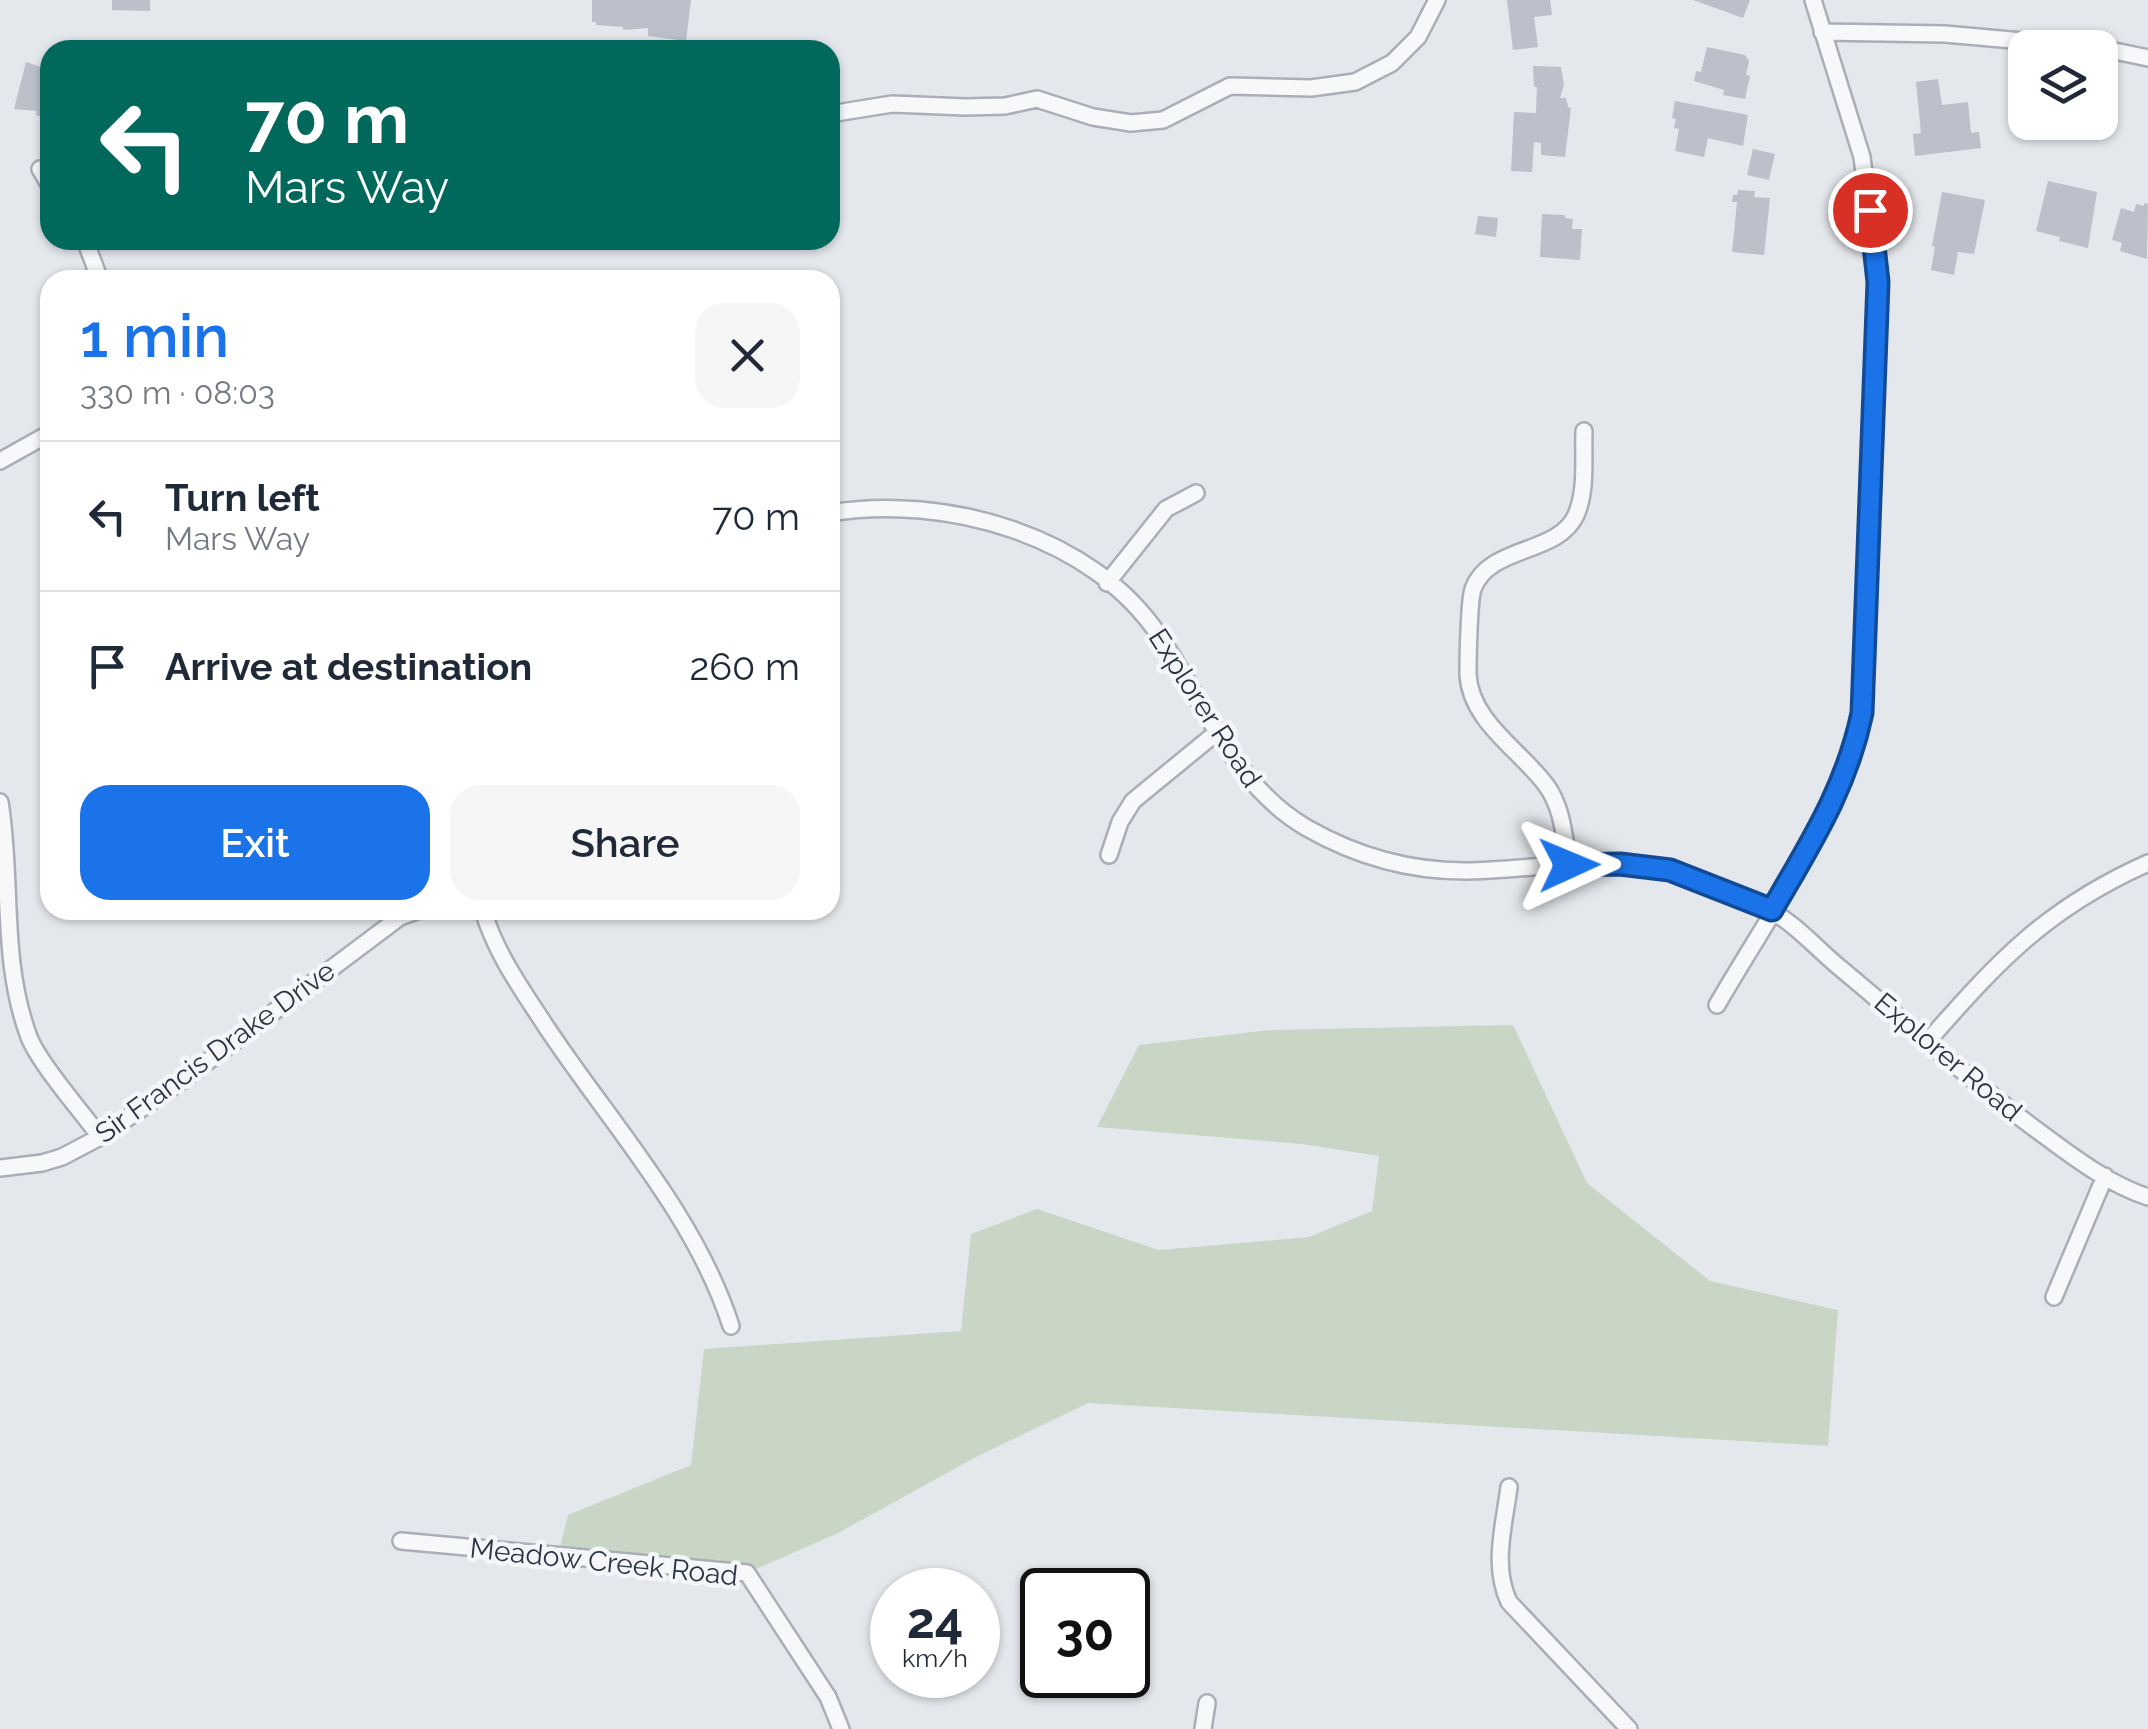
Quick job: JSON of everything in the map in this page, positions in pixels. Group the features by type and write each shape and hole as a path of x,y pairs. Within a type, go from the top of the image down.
{"street":[{"path":"840,112 892,104 1005,106 1038,98 1094,118 1131,123 1163,120 1230,86 1311,88 1355,82 1392,63 1418,37 1437,0"},
{"path":"1717,1005 1832,808 1862,713 1878,282 1862,157 1813,0"},
{"path":"1822,32 1944,34 2008,40"},
{"path":"2118,52 2148,58"},
{"path":"1569,865 1560,811 1546,784 1474,703 1468,676 1473,590 1484,574 1511,554 1551,538 1575,517 1582,493 1584,431"},
{"path":"0,461 40,439"},
{"path":"1107,582 1166,510 1196,493"},
{"name":"Explorer Road","path":"840,512 910,508 970,516 1056,548 1107,582 1160,636 1216,734 1258,792 1304,826 1355,852 1396,864 1438,870 1620,864 1670,870 1772,910 1957,1070 2066,1152 2148,1197"},
{"path":"1110,856 1120,822 1133,801 1216,734"},
{"path":"0,802 7,848 7,946 16,996 30,1041 100,1137"},
{"path":"1928,1042 1994,966 2040,926 2091,892 2148,863"},
{"name":"Sir Francis Drake Drive","path":"0,1168 42,1163 100,1137 183,1080 396,920"},
{"path":"486,920 514,977 693,1236 720,1291 731,1326"},
{"path":"2054,1298 2105,1176"},
{"path":"1509,1487 1499,1563 1499,1582 1508,1602 1629,1729"},
{"name":"Meadow Creek Road","path":"401,1541 746,1573 828,1697 841,1729"},
{"path":"1203,1729 1207,1703"}],"green space":[{"path":"1513,1025 1587,1183 1710,1281 1838,1310 1828,1446 1088,1403 976,1457 838,1533 747,1573 558,1555 568,1515 691,1465 704,1349 961,1331 971,1234 1037,1209 1159,1250 1309,1237 1372,1211 1379,1156 1302,1144 1097,1127 1139,1045 1270,1030"}],"building":[{"path":"112,0 150,0 150,11 112,10"},
{"path":"592,0 691,0 686,40 648,36 648,28 623,30 592,22"},
{"path":"1507,0 1550,0 1552,15 1534,17 1538,47 1513,50"},
{"path":"1693,0 1750,0 1743,18"},
{"path":"1707,47 1745,55 1749,61 1746,75 1750,76 1745,99 1723,95 1724,90 1694,81 1696,71 1701,72"},
{"path":"26,62 40,67 40,116 37,111 14,109"},
{"path":"1533,66 1561,67 1564,85 1560,98 1566,98 1571,108 1565,157 1541,155 1541,143 1534,142 1532,172 1511,171 1514,112 1536,113"},
{"path":"1938,79 1942,105 1968,102 1971,133 1979,132 1981,148 1915,156 1913,134 1921,133 1916,82"},
{"path":"1675,101 1748,115 1743,146 1708,138 1704,157 1675,151 1679,129 1674,128 1676,119 1672,118"},
{"path":"1753,149 1775,154 1769,180 1747,175"},
{"path":"2048,181 2097,192 2088,248 2036,231"},
{"path":"1738,190 1755,191 1754,197 1770,198 1764,255 1732,252 1737,202 1732,202"},
{"path":"1942,192 1985,200 1974,254 1958,252 1954,275 1931,270"},
{"path":"2136,204 2148,204 2147,259 2120,251 2122,243 2112,240 2121,208 2134,212"},
{"path":"1542,214 1565,215 1573,219 1572,229 1582,229 1580,260 1540,257"},
{"path":"1478,216 1498,218 1496,237 1475,234"}],"route":[{"path":"1569,865 1620,864 1670,870 1772,910 1832,808 1862,713 1878,282 1870,210"}]}
